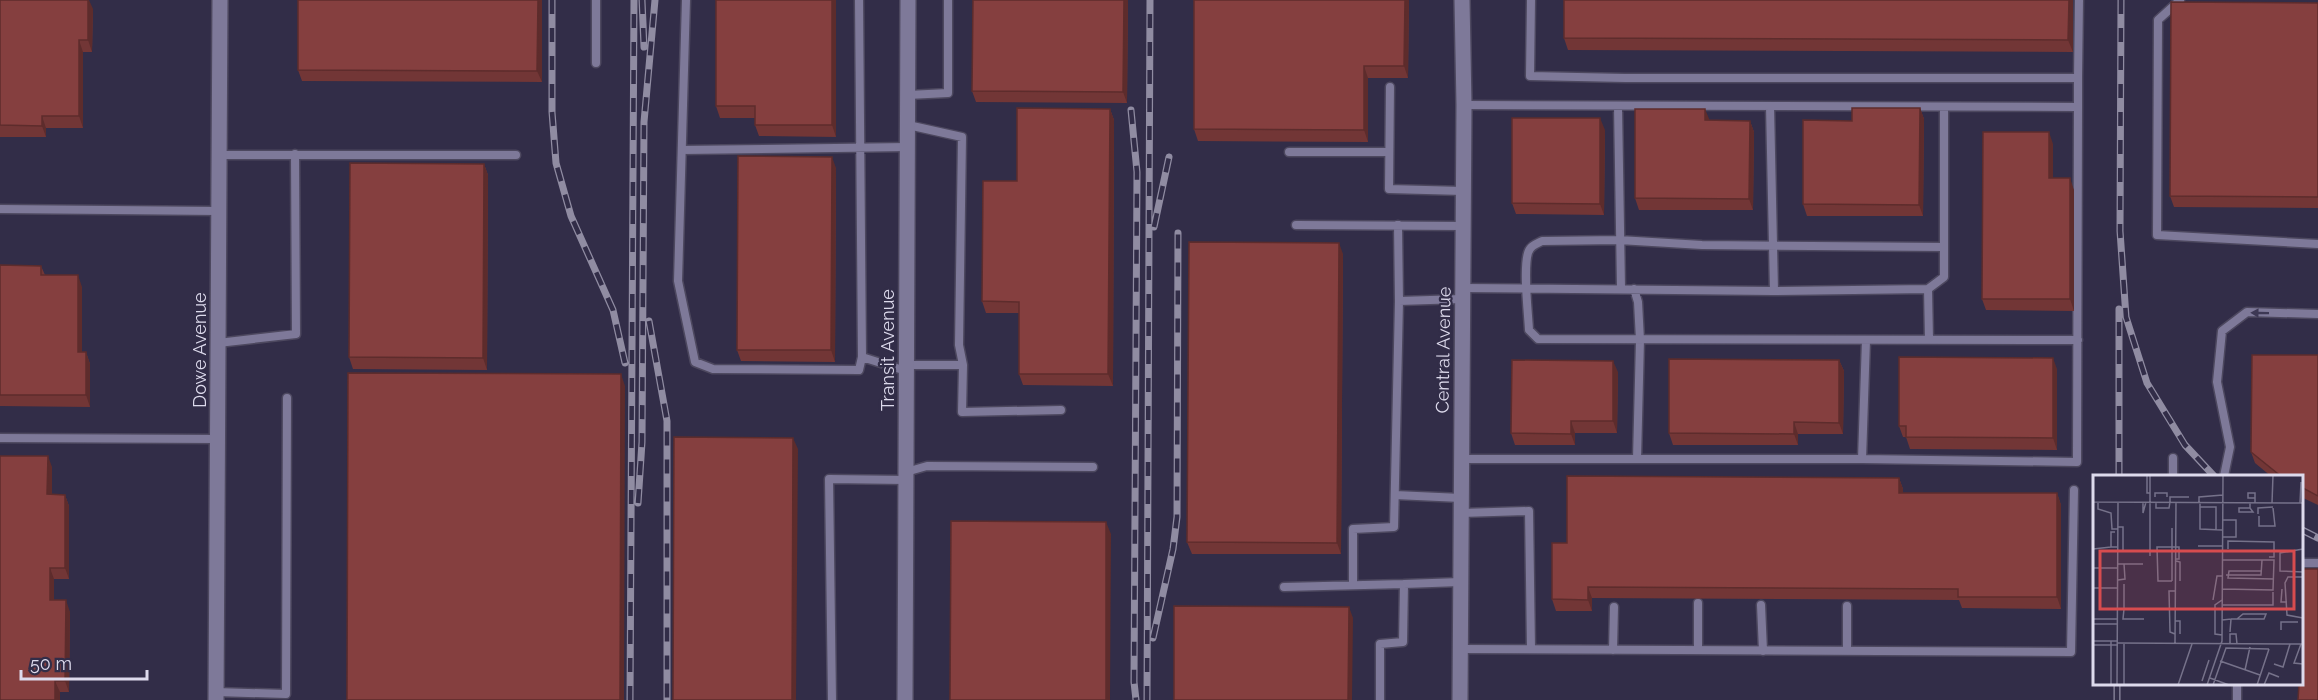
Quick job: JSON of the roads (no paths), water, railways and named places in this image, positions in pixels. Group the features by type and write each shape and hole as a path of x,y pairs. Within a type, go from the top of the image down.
{"street":[{"name":"Dowe Avenue","path":"216,696 220,0"},
{"name":"Transit Avenue","path":"905,700 908,0"},
{"name":"Central Avenue","path":"1460,700 1464,105 1462,0"}],"lane":[{"path":"596,0 596,63"},
{"path":"686,0 678,281 695,362 713,369 859,370 862,357 860,0"},
{"path":"908,96 948,93 948,0"},
{"path":"1531,0 1530,76 2078,78"},
{"path":"1461,459 1862,459 2077,462 2079,0"},
{"path":"2180,0 2158,20 2157,235 2318,244"},
{"path":"1390,87 1389,189 1463,191"},
{"path":"1464,105 2078,107"},
{"path":"1618,106 1621,288"},
{"path":"1770,106 1774,291"},
{"path":"1399,301 1527,288 1774,291 1928,289 1944,277 1944,107"},
{"path":"908,125 962,137 959,345 963,365 962,412 1061,410"},
{"path":"682,150 908,147"},
{"path":"1289,152 1389,152"},
{"path":"219,154 516,154"},
{"path":"218,343 296,334 296,154"},
{"path":"0,209 219,211"},
{"path":"1296,225 1463,226"},
{"path":"1353,585 1353,529 1394,527 1399,301 1398,225"},
{"path":"1944,247 1702,245 1619,240 1542,242 1533,245 1528,252 1529,330 1538,339 2078,340"},
{"path":"1634,289 1638,302 1640,340 1637,459"},
{"path":"1928,289 1929,340"},
{"path":"2224,475 2229,447 2217,382 2222,331 2247,312 2318,314"},
{"path":"1862,459 1866,340"},
{"path":"862,357 906,368 963,365"},
{"path":"216,696 286,697 287,398"},
{"path":"0,438 218,439"},
{"path":"2173,458 2173,475"},
{"path":"832,700 829,479 906,476 927,466 1093,467"},
{"path":"1460,649 2071,652 2074,490"},
{"path":"1395,495 1461,505 1529,511 1531,649"},
{"path":"2303,562 2318,563"},
{"path":"1284,587 1460,582"},
{"path":"1380,700 1380,644 1403,642 1404,584"},
{"path":"1698,603 1698,650"},
{"path":"1761,604 1763,651"},
{"path":"1847,606 1847,651"},
{"path":"1613,650 1614,607"}],"railway":[{"path":"552,0 552,112 556,163 571,216 613,310 625,363"},
{"path":"630,700 634,0"},
{"path":"642,0 644,47"},
{"path":"638,503 642,442 644,122 655,0"},
{"path":"1147,700 1150,0"},
{"path":"2121,0 2120,231 2126,317 2147,383 2185,445 2213,475"},
{"path":"1131,110 1137,172 1134,682 1136,700"},
{"path":"1154,227 1169,157"},
{"path":"1153,638 1173,549 1177,517 1178,233"},
{"path":"2119,309 2119,475"},
{"path":"649,321 667,421 667,700"},
{"path":"2303,530 2318,538"},
{"path":"2117,685 2117,700"}]}
